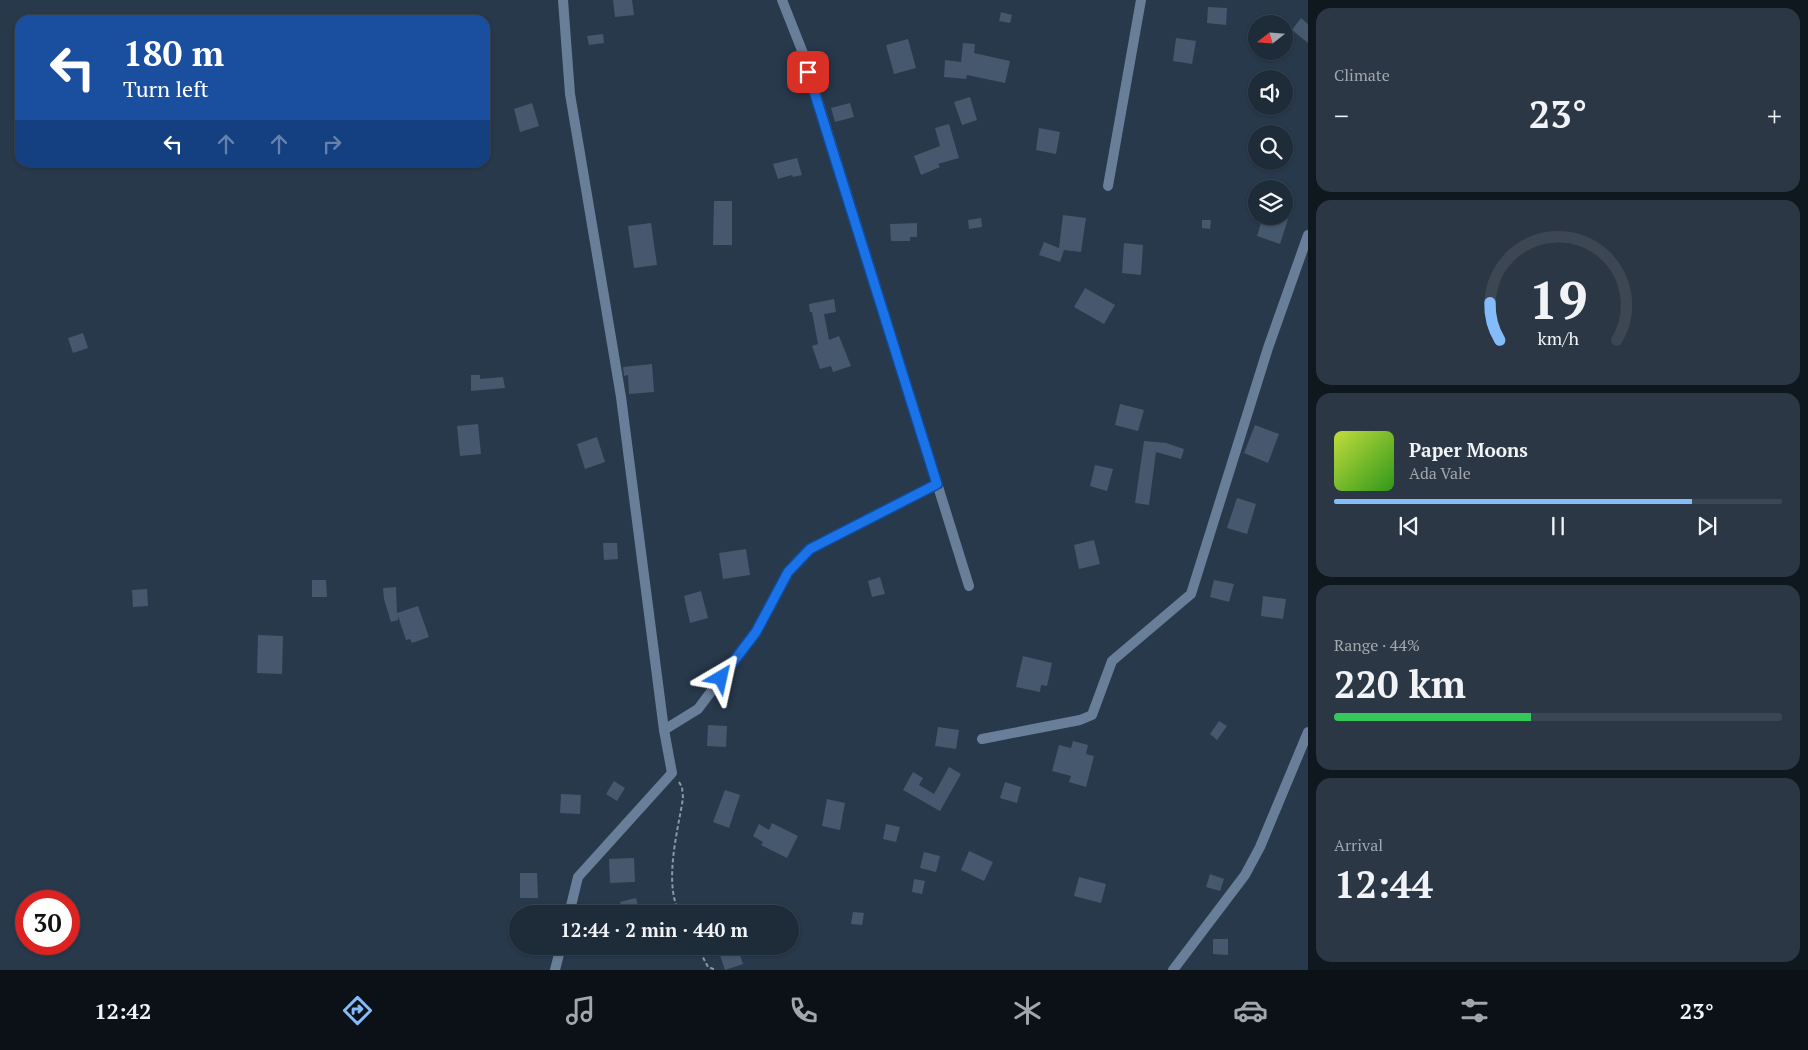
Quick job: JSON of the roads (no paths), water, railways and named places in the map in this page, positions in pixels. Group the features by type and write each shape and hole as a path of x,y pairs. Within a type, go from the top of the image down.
{"street":[{"path":"563,0 570,94 621,397 664,730 672,773 619,834 578,877 571,905"},
{"path":"782,0 803,54 969,586"},
{"path":"1108,186 1141,0"},
{"path":"982,739 1080,720 1092,715 1112,661 1191,594 1268,348 1308,235"},
{"path":"664,730 698,709 756,632 788,572 810,549 937,484"},
{"path":"1173,970 1245,875 1260,847 1308,732"},
{"path":"555,970 559,955"}]}
